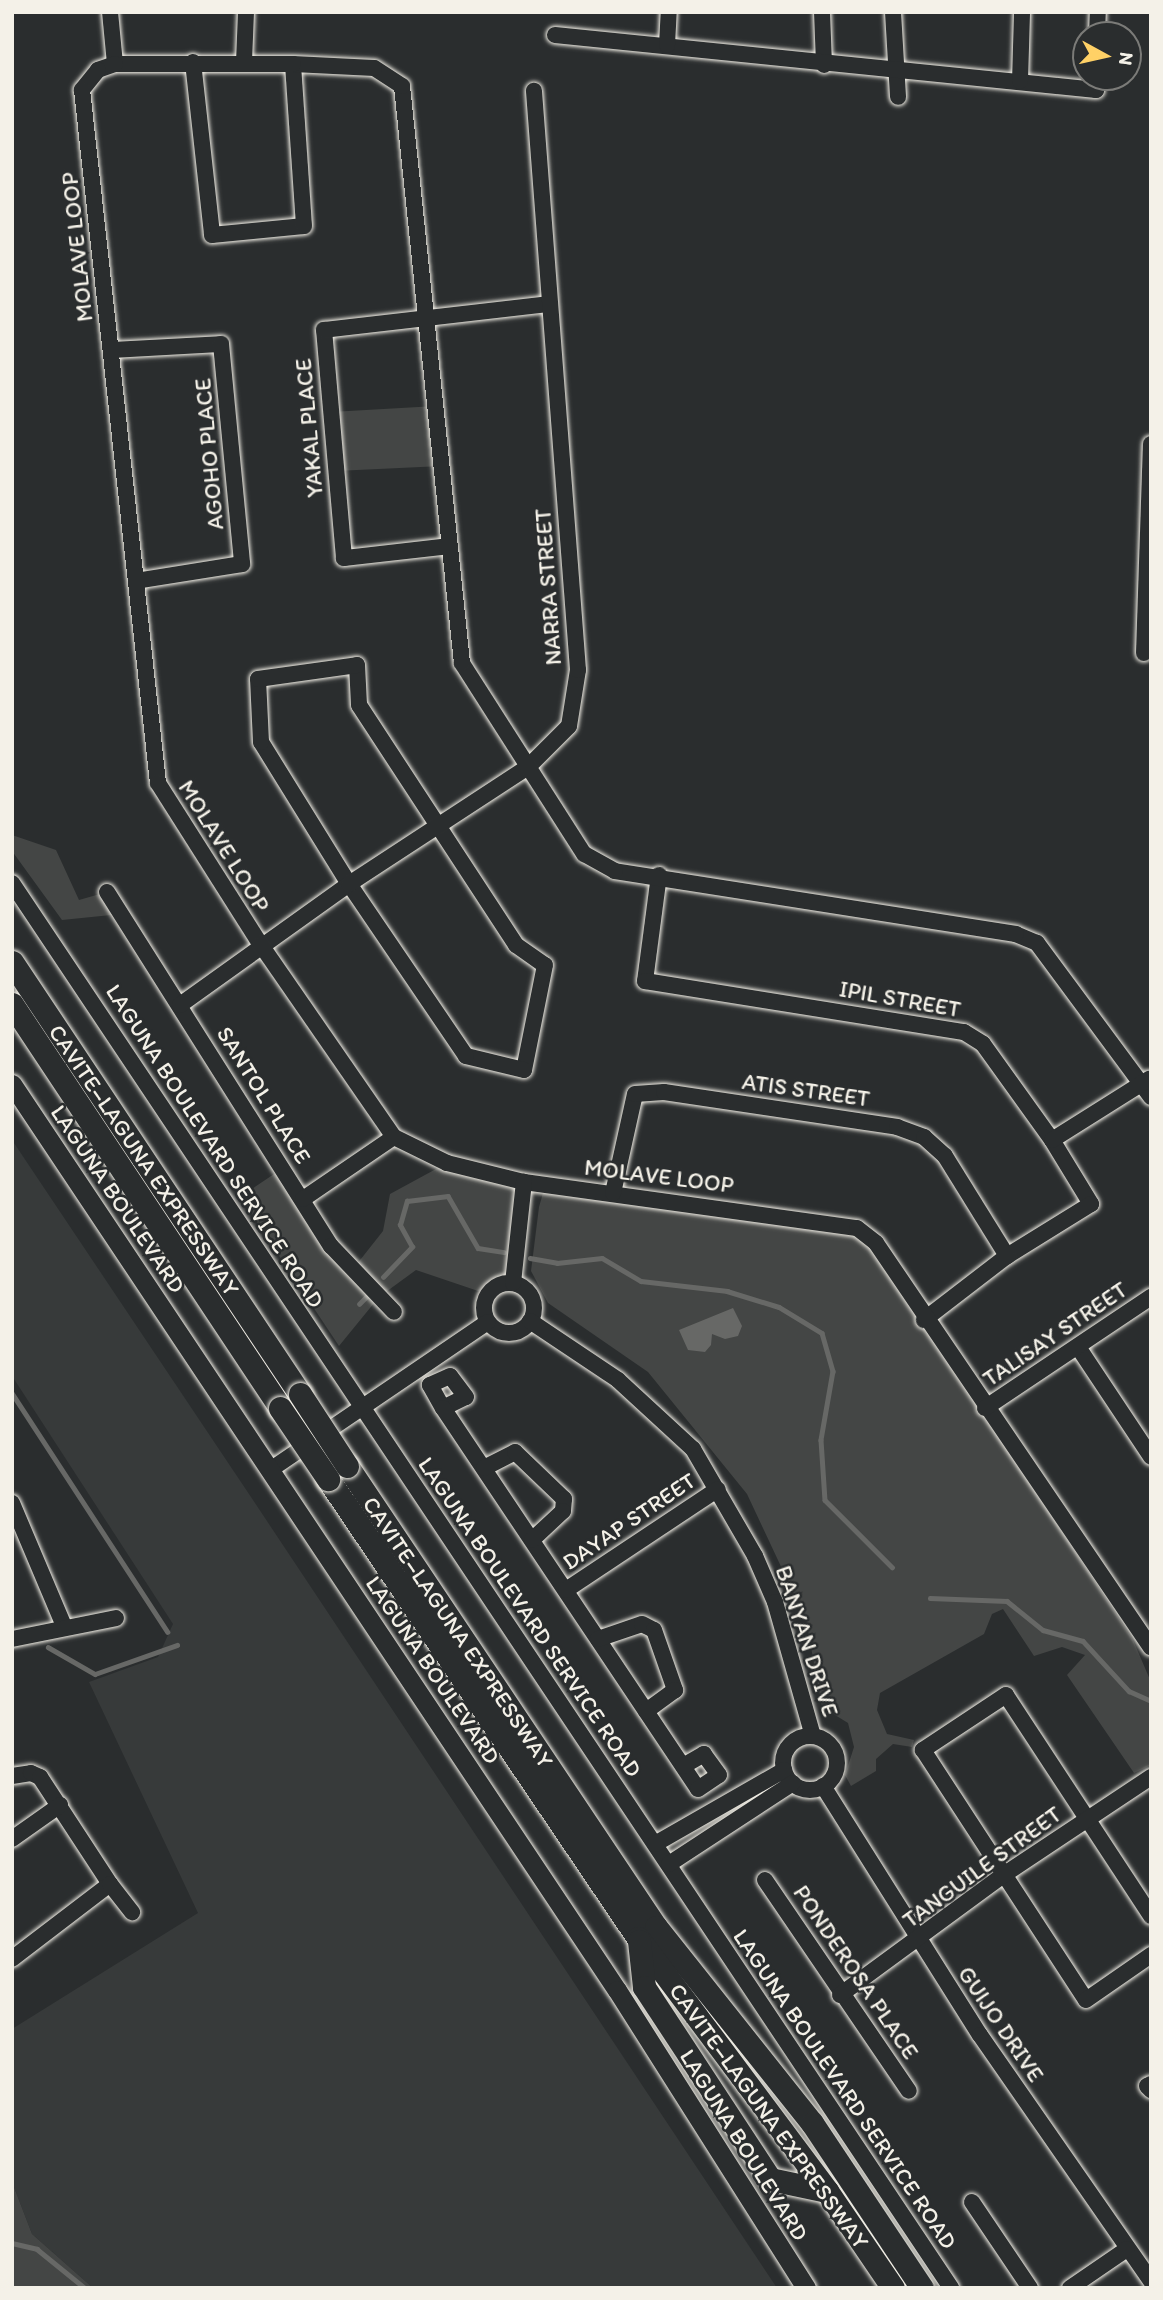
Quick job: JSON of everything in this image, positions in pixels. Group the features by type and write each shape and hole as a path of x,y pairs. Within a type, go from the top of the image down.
{"highway":[{"name":"CAVITE–LAGUNA EXPRESSWAY","path":"12,962 656,1927 811,2123 922,2288"},
{"name":"CAVITE–LAGUNA EXPRESSWAY","path":"12,1004 280,1408 638,1938 827,2191 893,2288"},
{"path":"638,1938 644,1987 770,2179 827,2191"}],"main road":[{"name":"LAGUNA BOULEVARD","path":"12,1084 617,1990 806,2288"}],"street":[{"path":"110,12 115,64 244,62 374,68 402,86 462,663 584,854 615,871 659,875 1016,934 1037,943 1148,1086 1052,1140"},
{"path":"244,62 246,12"},
{"path":"667,45 669,12"},
{"path":"822,12 824,65"},
{"path":"893,12 900,73 898,97"},
{"path":"1020,81 1021,12"},
{"path":"555,35 667,45 900,73 1072,87"},
{"path":"193,62 212,235 304,226 293,64"},
{"name":"MOLAVE LOOP","path":"115,64 98,70 82,90 158,783 261,945 394,1137 447,1163 524,1182 857,1228 876,1243 924,1320 1151,1647"},
{"name":"NARRA STREET","path":"180,1005 349,884 528,767 569,726 578,670 534,91"},
{"name":"YAKAL PLACE","path":"450,546 344,558 324,330 549,304"},
{"name":"AGOHO PLACE","path":"111,350 221,344 242,564 136,581"},
{"path":"1144,653 1148,619 1151,444"},
{"path":"357,665 359,705 516,945 545,965 524,1070 466,1056 349,884 261,742 258,679 357,665"},
{"name":"IPIL STREET","path":"659,875 645,981 964,1032 983,1044 1052,1140 1091,1204 1007,1256 924,1320"},
{"name":"LAGUNA BOULEVARD SERVICE ROAD","path":"12,883 361,1409 669,1864 951,2288"},
{"name":"SANTOL PLACE","path":"107,892 331,1246 394,1312"},
{"name":"ATIS STREET","path":"613,1193 635,1094 664,1092 897,1127 924,1136 945,1156 1007,1256"},
{"path":"303,1199 394,1137"},
{"path":"513,1283 524,1182"},
{"path":"513,1283 532,1297 530,1321 509,1333 488,1322 483,1308 487,1294 499,1284 513,1283"},
{"name":"TALISAY STREET","path":"985,1408 1151,1297"},
{"name":"BANYAN DRIVE","path":"530,1321 618,1380 693,1448 718,1489 775,1601 813,1736"},
{"path":"270,1471 488,1322"},
{"path":"1078,1347 1151,1457"},
{"path":"443,1408 683,1766"},
{"path":"484,1468 515,1452 564,1499 563,1511 532,1540"},
{"name":"DAYAP STREET","path":"566,1590 718,1489"},
{"path":"12,1503 64,1626"},
{"path":"12,1639 64,1626 116,1618"},
{"path":"598,1639 642,1624 654,1630 675,1690 646,1711"},
{"path":"1151,1916 1006,1695 923,1750 1002,1876 1086,2000 1151,1955"},
{"path":"813,1736 826,1741 836,1758 832,1777 823,1786 807,1789 789,1777 790,1745 813,1736"},
{"path":"12,1776 31,1773 40,1777 110,1884 132,1912"},
{"path":"655,1844 789,1777"},
{"path":"669,1864 789,1777"},
{"name":"TANGUILE STREET","path":"840,1995 918,1941 1002,1876 1151,1777"},
{"name":"GUIJO DRIVE","path":"823,1786 918,1941 1151,2281"},
{"path":"12,1839 60,1805"},
{"name":"PONDEROSA PLACE","path":"765,1880 840,1995 909,2091"},
{"path":"12,1959 110,1884"},
{"path":"1151,2084 1147,2087 1151,2090"},
{"path":"972,2202 1030,2288"},
{"path":"1070,2288 1127,2249"}],"shaded area":[{"path":"436,406 442,466 336,471 331,412"},
{"path":"12,835 56,850 79,900 107,892 121,914 62,920 12,851"},
{"path":"12,1140 777,2288 93,2288 32,2234 12,2182 12,2029 198,1913 89,1682 158,1657 173,1624 12,1376"},
{"path":"447,1163 524,1182 508,1283 487,1294 416,1270 379,1297 339,1346 240,1197 283,1168 353,1269 383,1231 390,1194"},
{"path":"554,1189 855,1231 873,1245 1133,1640 1151,1682 1151,1765 1134,1773 1067,1675 1085,1655 1062,1647 1034,1656 1003,1609 992,1614 984,1634 880,1693 877,1710 887,1734 914,1740 912,1747 893,1744 876,1759 876,1771 851,1786 845,1775 854,1747 848,1723 822,1707 806,1620 747,1494 648,1372 548,1303 531,1271 539,1207 543,1193"},
{"path":"733,1308 742,1326 738,1336 725,1339 712,1334 711,1345 705,1352 688,1350 679,1330"},
{"path":"12,2182 32,2234 93,2288 13,2288"}],"waterway":[{"path":"383,1277 412,1247 400,1225 407,1201 448,1196 478,1248 504,1252"},
{"path":"530,1258 557,1263 602,1258 641,1281 727,1291 779,1307 822,1333 833,1371 821,1440 825,1500 892,1567"},
{"path":"359,1304 367,1296"},
{"path":"12,1393 168,1632"},
{"path":"930,1598 1007,1601 1043,1630 1083,1641 1129,1691 1151,1701"},
{"path":"48,1647 95,1674 177,1645"},
{"path":"12,2243 37,2249 85,2288"}]}
